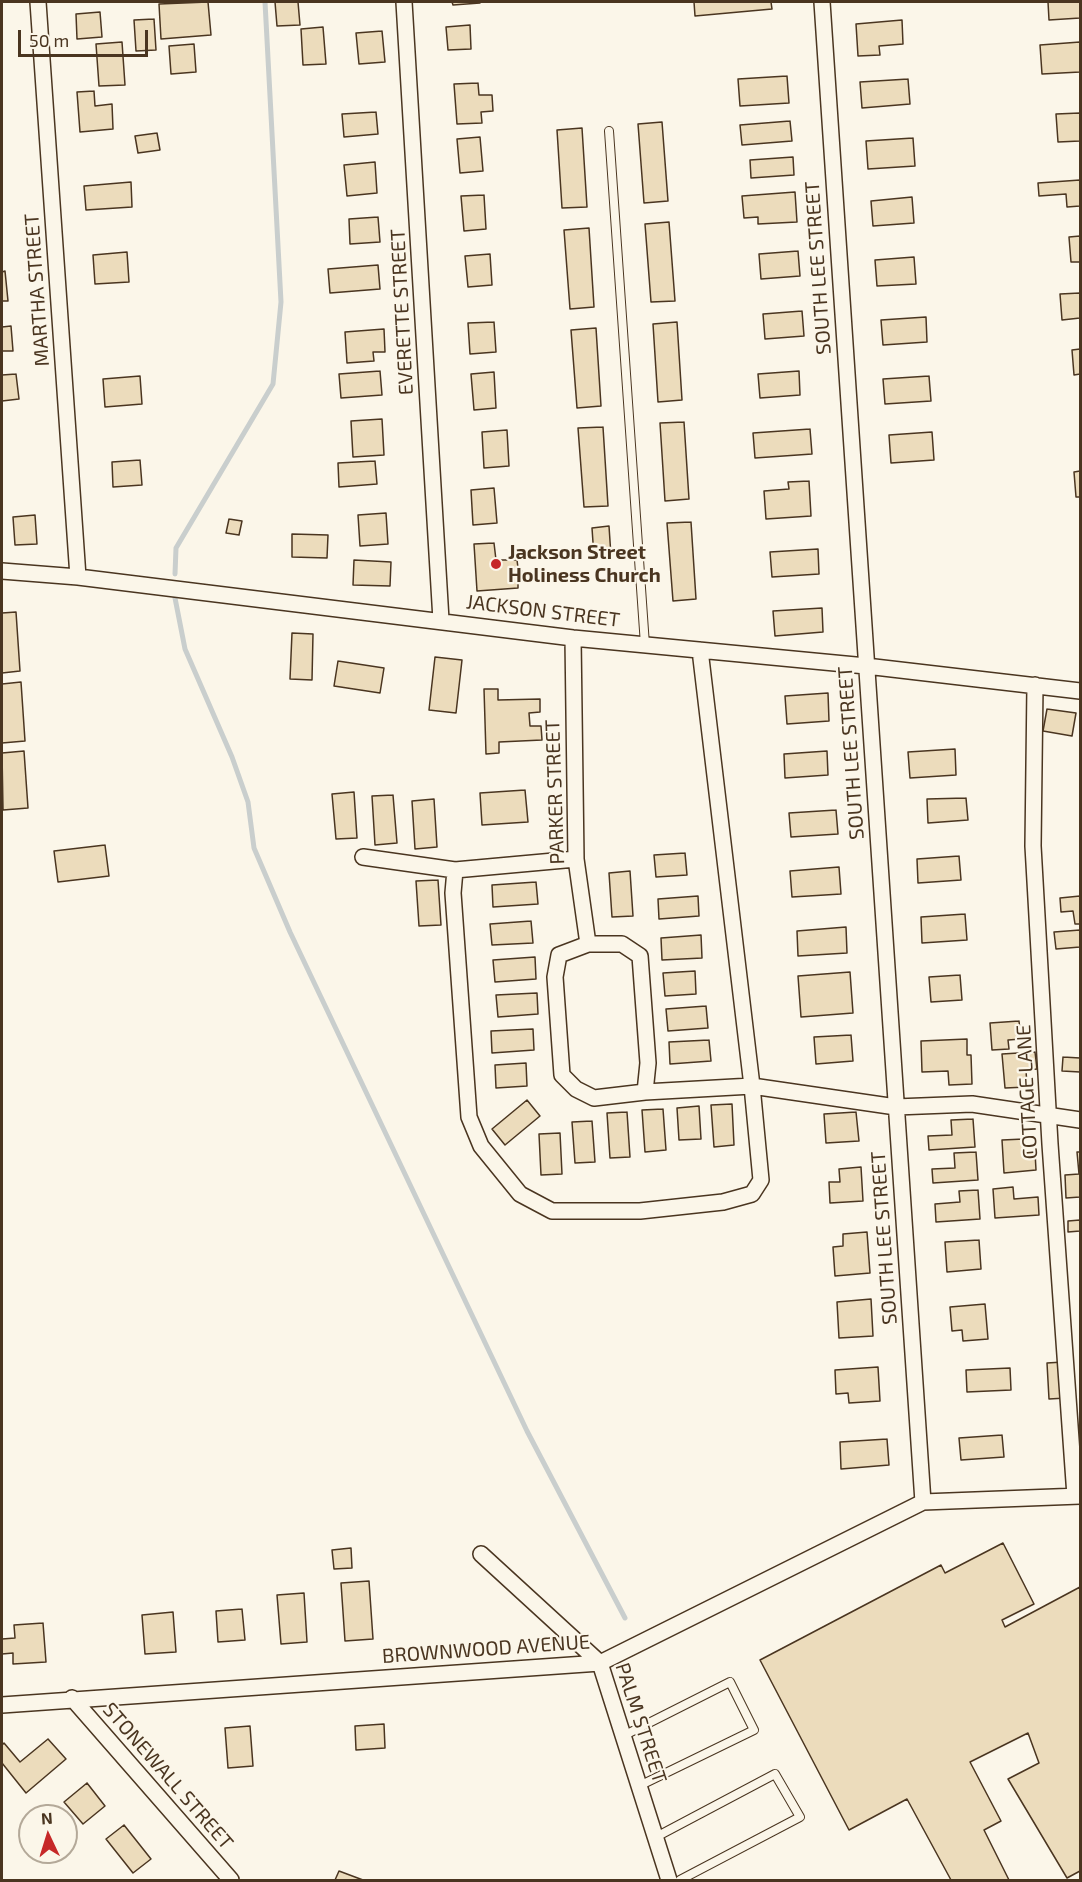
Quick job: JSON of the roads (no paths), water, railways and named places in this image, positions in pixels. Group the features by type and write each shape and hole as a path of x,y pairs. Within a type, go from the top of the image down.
{"street":[{"name":"MARTHA STREET","path":"38,2 78,577"},
{"name":"EVERETTE STREET","path":"404,2 441,620"},
{"name":"SOUTH LEE STREET","path":"822,2 923,1502"},
{"name":"JACKSON STREET","path":"2,571 78,577 573,638 866,666 1080,691"},
{"name":"PARKER STREET","path":"573,638 576,859 588,944"},
{"path":"455,870 453,893 469,1117 481,1146 520,1194 552,1211 640,1211 723,1203 752,1194 760,1180 752,1086 700,650"},
{"name":"COTTAGE LANE","path":"1035,685 1033,846 1048,1115 1078,1496"},
{"path":"363,857 455,870 576,859"},
{"path":"645,1092 648,1063 640,956 622,944 588,944 559,955 555,977 562,1075 576,1089 594,1098 645,1092 752,1086 896,1107 972,1104 1080,1120"},
{"name":"BROWNWOOD AVENUE","path":"2,1705 72,1698 600,1663 923,1502 1078,1496"},
{"name":"PALM STREET","path":"481,1554 600,1663 669,1881"},
{"name":"STONEWALL STREET","path":"72,1698 231,1881"}],"lane":[{"path":"609,131 645,645"},
{"path":"623,1736 730,1682 754,1730 639,1786"},
{"path":"656,1837 775,1774 800,1817 681,1881"}],"waterway":[{"path":"175,574 176,548 273,384 281,302 265,2"},
{"path":"175,598 185,649 232,757 248,802 254,848 290,932 527,1431 625,1618"}],"place":[{"name":"Jackson Street Holiness Church","path":"496,564"}]}
